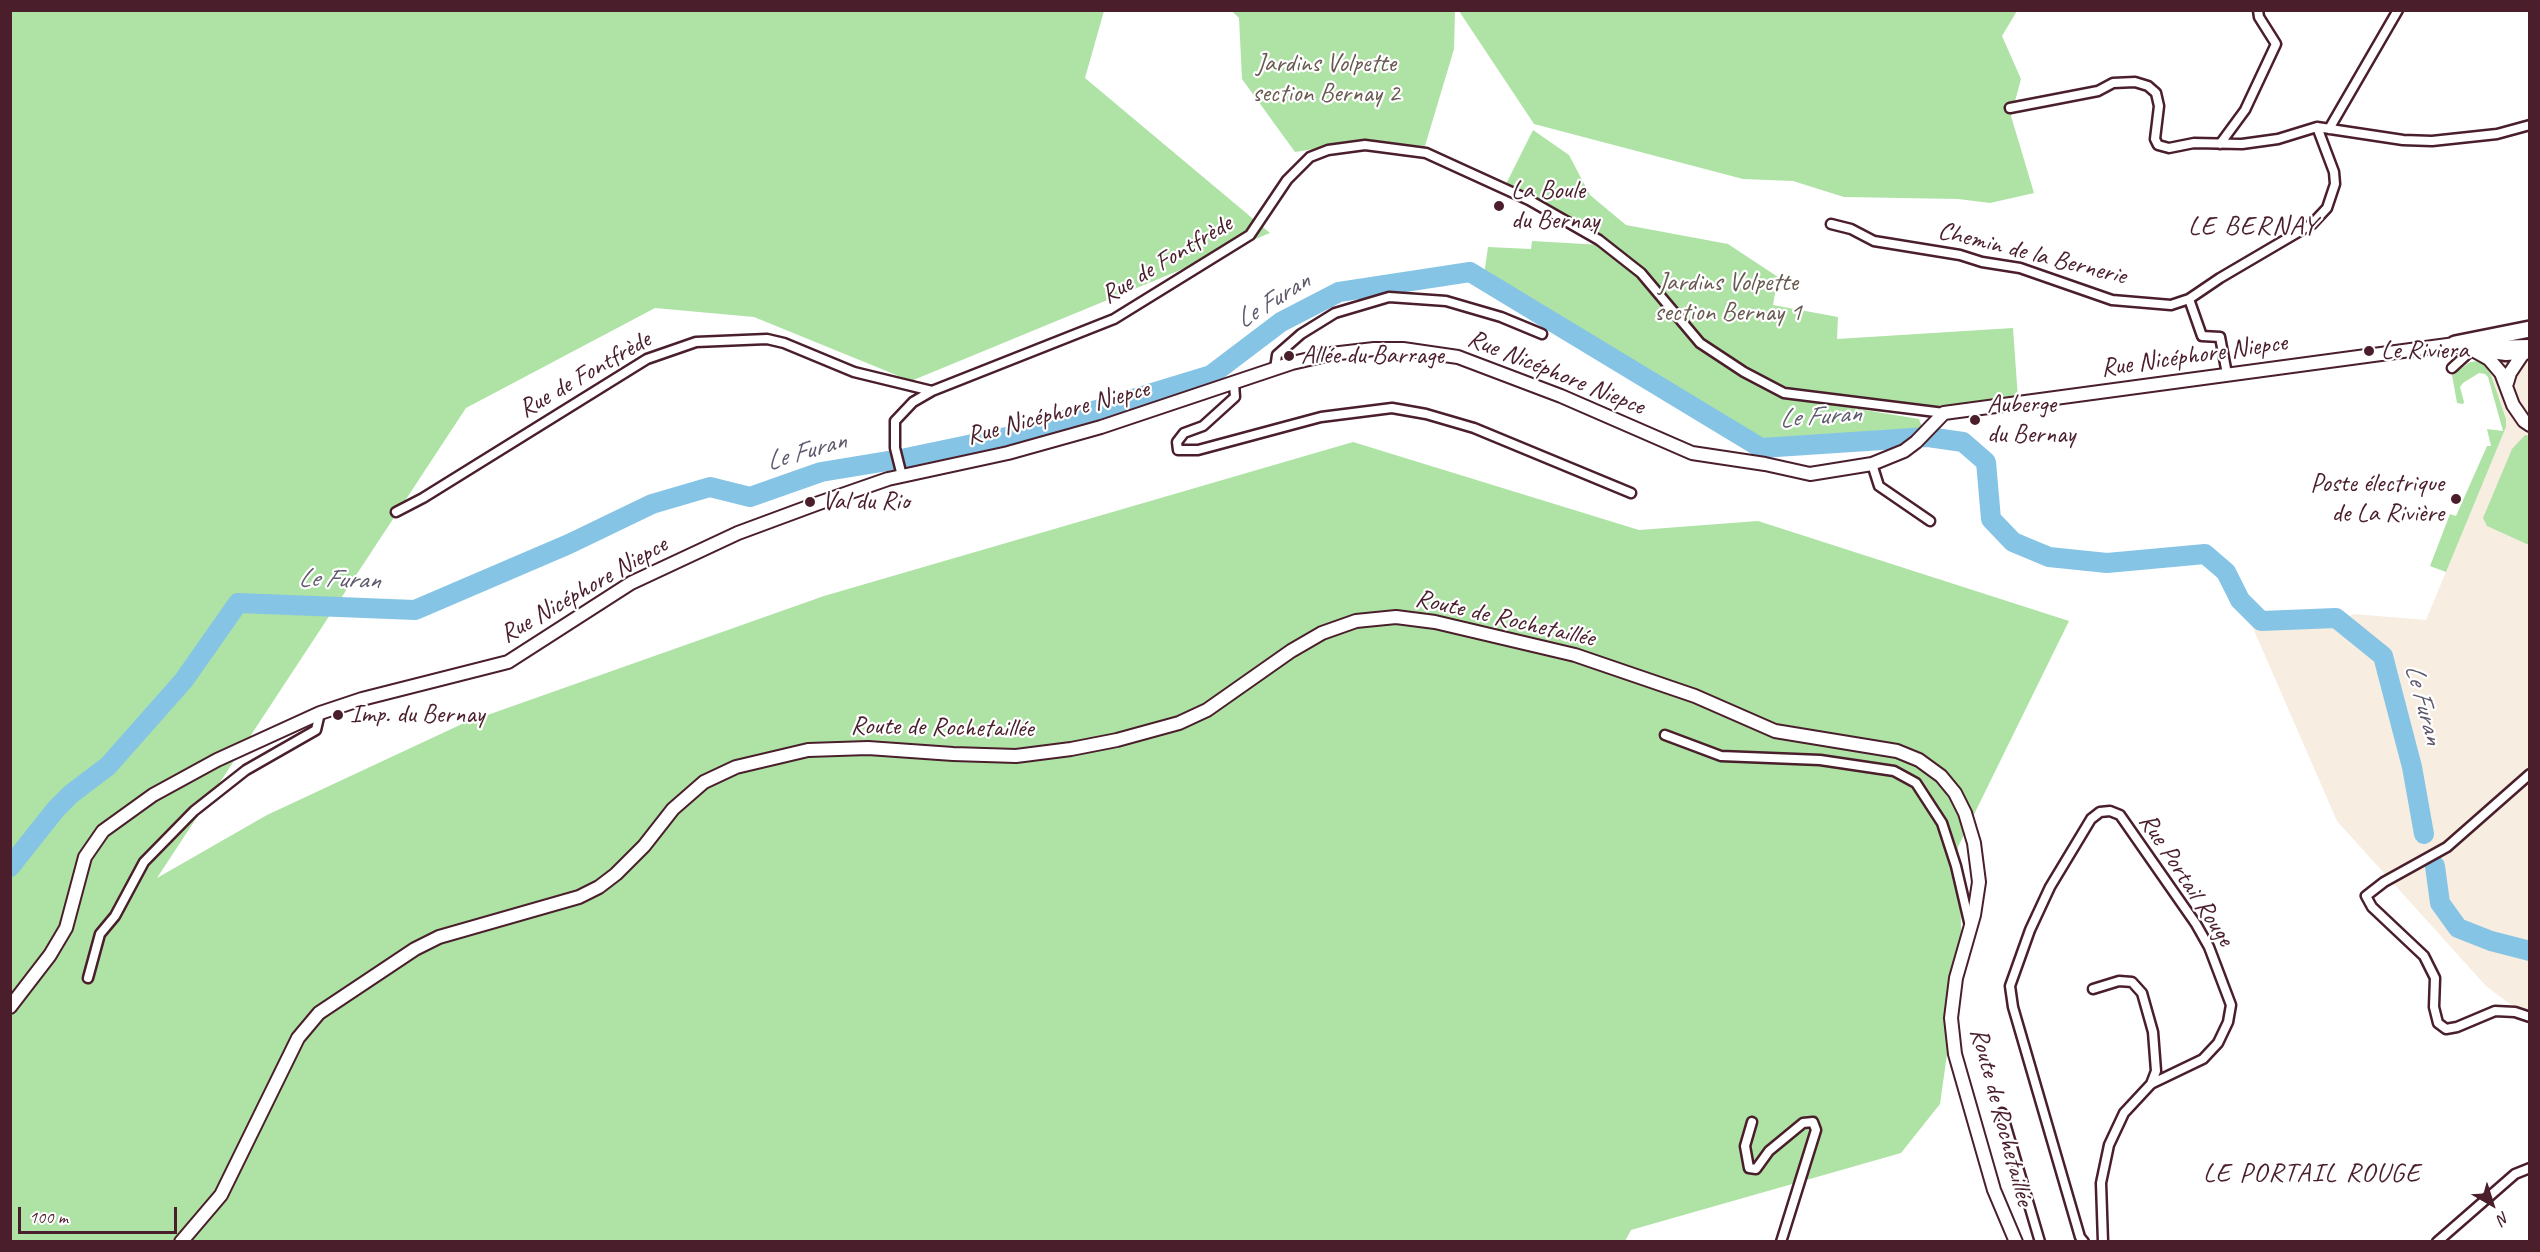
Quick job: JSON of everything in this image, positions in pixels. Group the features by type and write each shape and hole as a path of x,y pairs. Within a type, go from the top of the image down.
{"highway":[{"path":"2455,344 2529,329"}],"street":[{"path":"2220,144 2245,110 2277,44 2259,17 2258,10"},
{"path":"2330,129 2398,10"},
{"path":"2010,108 2098,91 2113,83 2134,82 2148,86 2156,93 2159,106 2156,139 2158,146 2169,148 2194,143 2242,144 2278,139 2317,127 2403,140 2432,141 2497,135 2529,124"},
{"path":"2227,374 2220,338 2202,336 2189,299 2267,249 2312,224 2327,208 2335,184 2334,172 2317,127"},
{"name":"Rue de Fontfrède","path":"396,512 423,498 647,359 696,342 767,339 784,343 854,372 932,391 1114,319 1250,236 1287,180 1310,158 1328,150 1365,145 1426,153 1529,200 1599,240 1641,273 1700,342 1744,372 1784,393 1944,413"},
{"name":"Chemin de la Bernerie","path":"1831,224 1874,241 1949,253 1982,262 2020,268 2112,300 2171,305 2189,299"},
{"path":"1275,369 1277,355 1301,334 1335,313 1389,297 1446,301 1501,318 1542,334"},
{"path":"2455,344 2527,350"},
{"path":"2455,344 2476,351 2506,356 2527,350"},
{"name":"Rue Nicéphore Niepce","path":"10,1007 50,955 66,927 85,857 103,831 153,795 217,760 320,714 390,691 508,662 583,612 631,583 668,565 738,533 900,473 1018,450 1101,427 1275,369 1331,354 1374,349 1426,351 1458,357 1561,396 1692,453 1765,464 1810,474 1872,464 1904,451 1931,428 1944,413 2455,344"},
{"path":"2507,383 2510,373 2527,350"},
{"path":"2452,368 2476,351"},
{"path":"2476,351 2489,359 2501,373 2507,383 2513,405 2529,425"},
{"path":"1234,384 1235,397 1203,426 1184,433 1177,442 1179,450 1198,450 1321,417 1392,408 1426,414 1474,428 1631,493"},
{"path":"900,473 895,448 895,421 914,402 932,391"},
{"path":"1872,464 1879,486 1930,521"},
{"name":"Route de Rochetaillée","path":"181,1242 221,1195 298,1038 319,1013 415,949 439,937 579,897 598,887 616,874 644,846 673,809 704,782 736,767 807,750 868,748 1016,756 1117,740 1179,723 1207,710 1291,651 1322,633 1356,621 1396,617 1435,622 1575,655 1695,696 1775,731 1897,751 1919,760 1941,776 1955,793 1965,813 1974,843 1980,882 1956,978 1951,1018 1955,1054 1994,1190 2016,1242"},
{"path":"88,978 100,934 115,916 144,862 194,811 246,770 316,730 320,714"},
{"path":"1665,735 1721,756 1820,760 1894,771 1916,783 1942,823 1956,866 1970,929"},
{"path":"2529,774 2447,847 2384,882 2366,896 2372,907 2424,956 2435,978 2434,1007 2438,1023 2446,1029 2457,1028 2495,1011 2515,1012 2529,1017"},
{"name":"Rue Portail Rouge","path":"2084,1242 2080,1237 2013,1008 2010,986 2030,930 2050,887 2091,819 2100,812 2110,811 2120,816 2196,924 2209,947 2231,1005 2228,1022 2218,1043 2203,1059 2151,1084 2124,1113 2109,1145 2101,1183 2103,1242"},
{"path":"2093,989 2119,981 2132,982 2142,993 2153,1032 2156,1071 2151,1084"},
{"path":"2002,1113 2040,1242"},
{"path":"1752,1122 1744,1146 1749,1168 1756,1169 1770,1151 1803,1123 1813,1122 1816,1130 1781,1242"},
{"path":"2437,1242 2515,1174 2529,1168"}],"shaded area":[{"path":"2529,323 2529,1018 2486,986 2337,821 2253,628 2339,623 2353,614 2426,620 2506,427 2506,419 2491,375 2473,332"}],"green space":[{"path":"10,11 1104,11 1085,78 1270,233 911,381 754,317 655,308 466,408 157,878 267,815 462,724 824,596 1353,442 1639,530 1758,521 2069,621 1958,847 1962,948 1940,1104 1901,1153 1631,1230 1625,1241 11,1241"},
{"name":"Jardins Volpette section Bernay 2","path":"1232,11 1455,11 1454,49 1425,146 1360,142 1295,152 1242,79 1239,18"},
{"path":"1459,11 2017,11 2002,36 2021,79 2011,116 2034,193 1990,203 1958,199 1844,197 1793,181 1743,179 1534,124"},
{"name":"Jardins Volpette section Bernay 1","path":"1533,130 1569,155 1590,195 1626,225 1728,244 1778,277 1773,305 1838,317 1837,339 2013,328 2018,399 1945,409 1878,403 1789,388 1749,369 1701,338 1633,259 1570,216 1505,186"},
{"path":"1532,241 1602,245 1632,268 1703,351 1751,381 1786,397 1919,419 1922,427 1918,431 1871,437 1757,442 1567,320 1526,302 1484,275 1488,247 1531,249"},
{"path":"2478,361 2486,366 2491,375 2506,419 2506,427 2446,572 2430,566 2450,514 2456,516 2487,446 2491,446 2487,429 2503,431 2488,377 2485,374 2479,373 2463,383 2460,387 2464,402 2463,404 2457,403 2452,375 2470,362"},
{"path":"2525,435 2530,436 2529,545 2487,526 2483,518 2512,449"}],"waterway":[{"name":"Le Furan","path":"10,867 56,809 71,794 108,766 184,680 238,603 415,610 569,544 652,504 710,487 750,497 821,472 906,458 1011,436 1211,375 1281,322 1339,292 1470,272 1761,448 1928,437 1963,442 1986,462 1991,519 2013,542 2049,557 2107,563 2205,554 2226,572 2240,600 2261,621 2336,618 2383,656 2412,767 2424,834"},
{"name":"Le Furan","path":"2435,866 2440,903 2458,928 2491,941 2530,951"}],"place":[{"name":"La Boule du Bernay","path":"1499,206"},
{"name":"Le Riviera","path":"2369,351"},
{"name":"Allée du Barrage","path":"1289,356"},
{"name":"Auberge du Bernay","path":"1975,420"},
{"name":"Poste électrique de La Rivière","path":"2456,499"},
{"name":"Val du Rio","path":"810,502"},
{"name":"Imp. du Bernay","path":"338,715"}],"district":[{"name":"LE BERNAY","path":"2253,227"},
{"name":"LE PORTAIL ROUGE","path":"2312,1174"}]}
